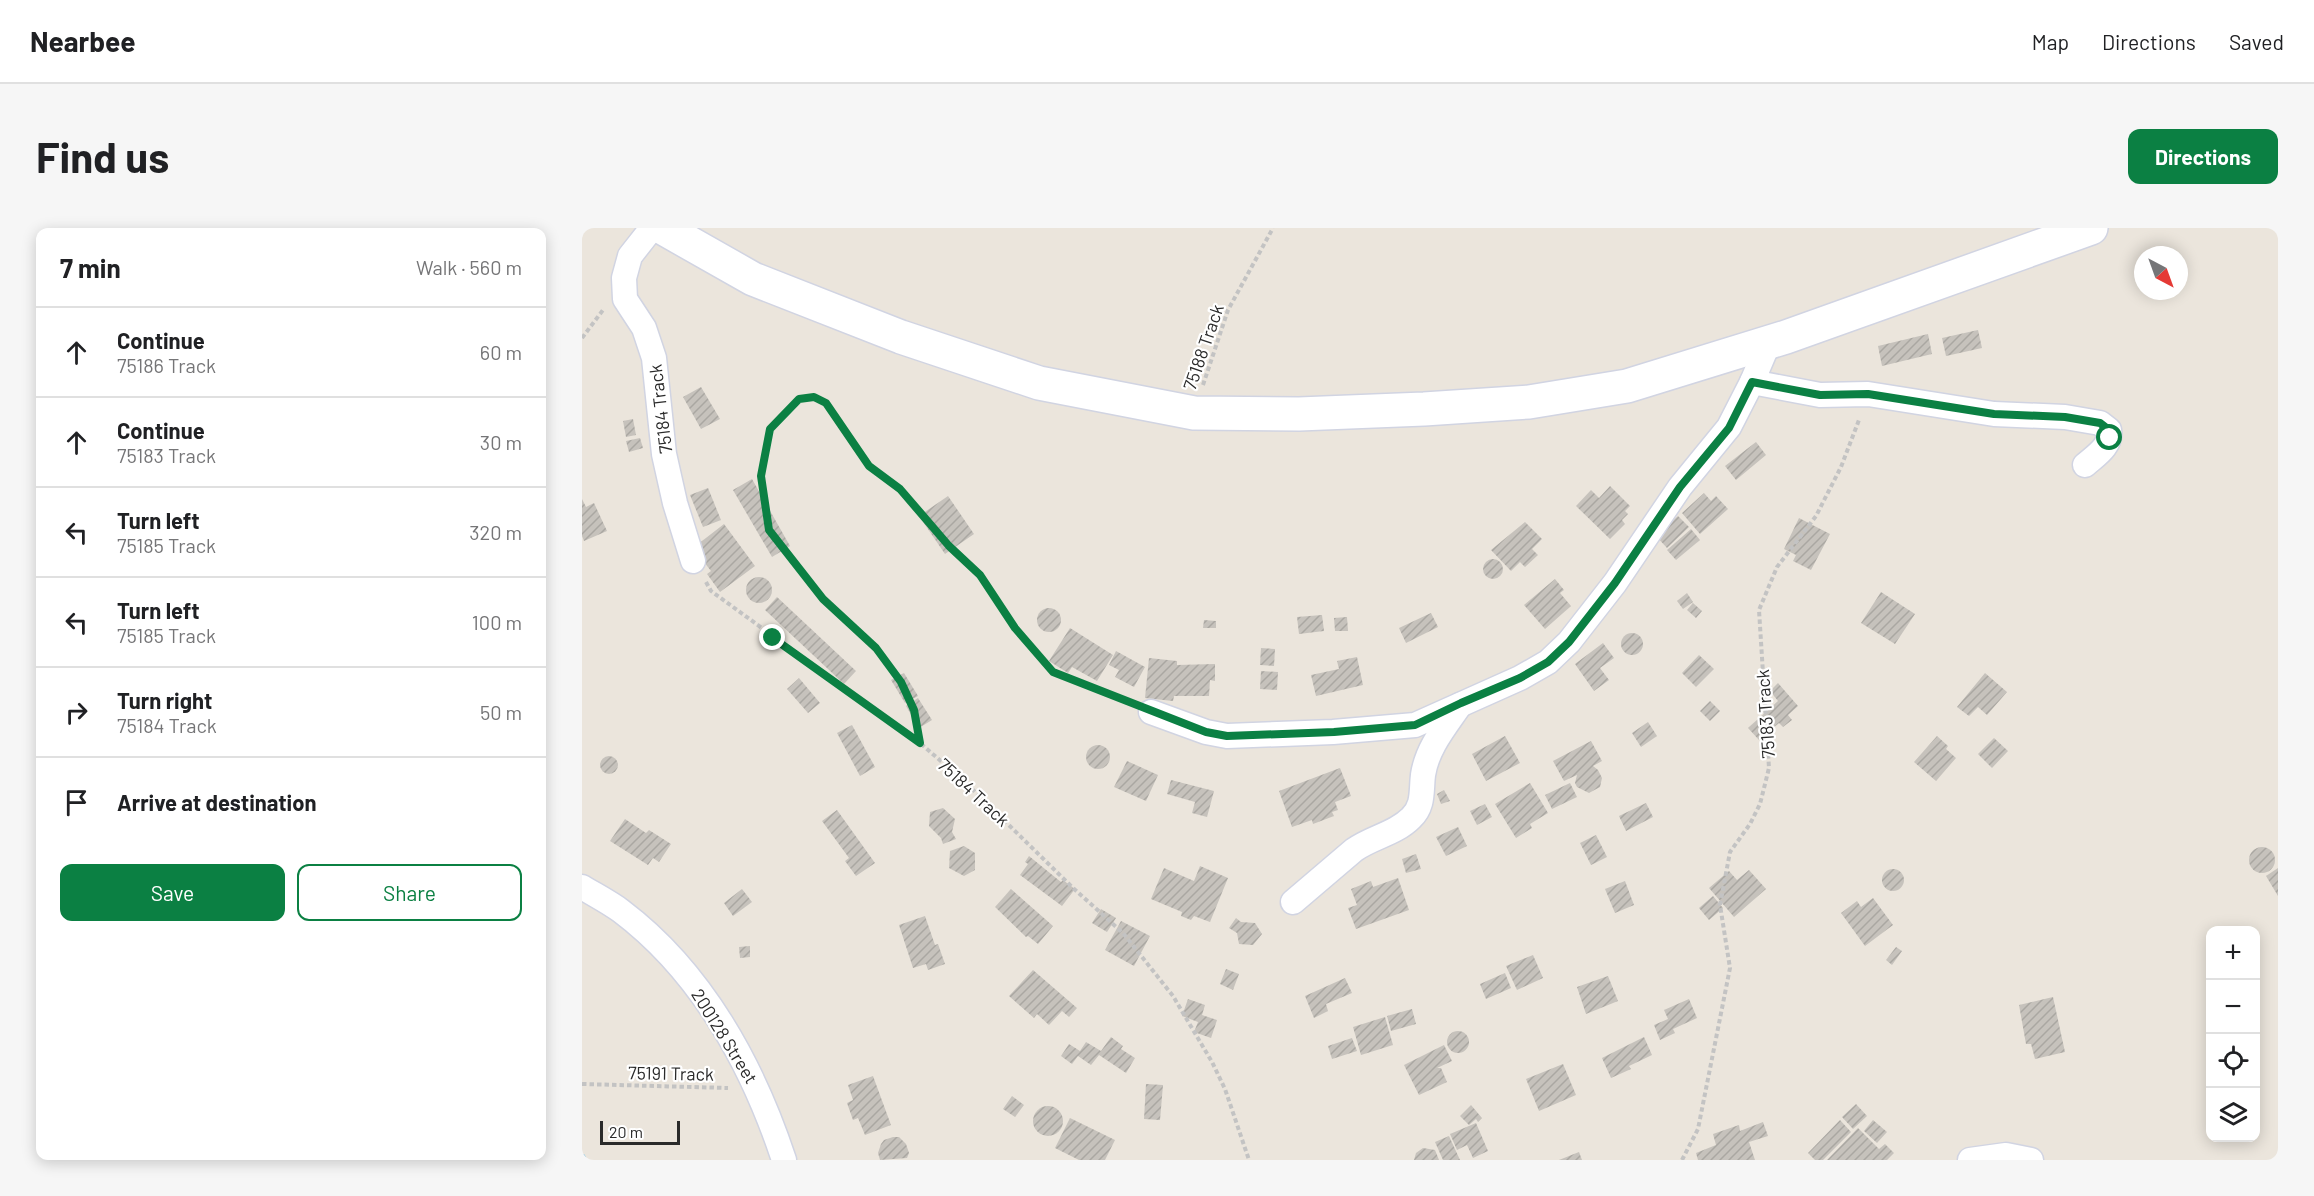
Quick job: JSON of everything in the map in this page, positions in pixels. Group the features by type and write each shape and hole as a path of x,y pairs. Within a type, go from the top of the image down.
{"street":[{"name":"75184 Track","path":"652,228 630,256 624,278 625,299 644,328 654,358 664,454 675,503 693,561"},
{"path":"663,228 753,279 901,337 1039,383 1194,413 1310,413 1425,409 1529,402 1627,386 1769,342 2091,228"},
{"path":"1150,712 1206,732 1227,736 1334,732 1415,725 1520,678 1548,662 1569,642 1615,583 1680,487 1729,428 1769,342"},
{"path":"1752,382 1820,395 1868,394 1994,414 2065,417 2100,423 2109,430 2108,444 2085,465"},
{"path":"1293,902 1354,850 1400,828 1413,817 1421,804 1426,757 1461,703"},
{"name":"200128 Street","path":"582,887 621,911 663,950 710,1005 759,1089 784,1160"},
{"path":"1970,1160 2006,1155 2031,1160"}],"path":[{"name":"75188 Track","path":"1194,413 1228,310 1274,228"},
{"name":"75183 Track","path":"1682,1160 1698,1129 1730,968 1720,904 1730,852 1750,824 1760,804 1769,768 1759,610 1777,567 1821,507 1841,467 1868,394"},
{"path":"920,743 914,710 901,682 876,648 823,599 769,530 761,476 770,429 799,399 814,397 826,403 869,466 900,489 949,546 980,575 1015,628 1053,672 1150,712"},
{"name":"75184 Track","path":"693,561 711,591 920,743 965,782 1073,888 1124,933 1173,996 1212,1062 1225,1089 1249,1160"},
{"name":"75191 Track","path":"582,1084 759,1089"}],"building":[{"path":"1978,330 1982,348 1946,356 1942,338"},
{"path":"1928,334 1932,354 1882,366 1878,346"},
{"path":"701,387 720,419 701,429 683,397"},
{"path":"633,419 636,435 626,437 623,421"},
{"path":"640,438 643,448 629,452 626,441"},
{"path":"1756,442 1766,455 1736,480 1725,466"},
{"path":"752,479 790,546 772,557 733,490"},
{"path":"1610,486 1630,506 1625,511 1628,514 1622,520 1625,524 1610,539 1576,506 1591,490 1599,498"},
{"path":"708,488 721,520 703,527 690,495"},
{"path":"1704,493 1711,501 1716,496 1728,509 1700,534 1682,513"},
{"path":"948,496 974,534 945,554 919,516"},
{"path":"582,499 586,507 594,503 607,531 584,541 582,536"},
{"path":"1678,516 1689,527 1667,548 1656,536"},
{"path":"1799,518 1830,534 1811,570 1793,561 1796,555 1784,549"},
{"path":"1525,522 1542,539 1532,549 1538,555 1525,567 1520,562 1511,571 1491,550"},
{"path":"724,524 755,566 720,592 707,574 711,571 693,548"},
{"path":"1691,529 1700,540 1676,560 1667,550"},
{"path":"1493,559 1500,562 1503,569 1500,576 1493,579 1486,576 1483,569 1486,562"},
{"path":"759,577 768,581 772,590 768,599 759,603 750,599 746,590 750,581"},
{"path":"1555,579 1564,590 1560,593 1571,606 1545,629 1524,605"},
{"path":"1881,592 1915,614 1895,644 1861,623"},
{"path":"1687,593 1693,602 1683,609 1677,601"},
{"path":"777,597 856,671 844,684 765,610"},
{"path":"1693,603 1702,611 1696,618 1687,610"},
{"path":"1049,608 1058,611 1061,620 1058,629 1049,632 1040,629 1037,620 1040,611"},
{"path":"1431,613 1438,627 1406,643 1399,628"},
{"path":"1322,615 1324,631 1299,634 1297,617"},
{"path":"1347,617 1348,631 1335,631 1334,618"},
{"path":"1204,620 1216,621 1216,628 1203,628"},
{"path":"1070,628 1113,655 1097,681 1072,667 1068,673 1049,661"},
{"path":"1632,633 1640,636 1643,644 1640,652 1632,655 1624,652 1621,644 1624,636"},
{"path":"1603,643 1614,658 1600,668 1609,680 1594,691 1575,664"},
{"path":"1261,648 1275,649 1274,666 1260,665"},
{"path":"1116,651 1145,667 1134,687 1115,677 1119,670 1109,665"},
{"path":"1699,655 1714,669 1696,687 1682,673"},
{"path":"1357,657 1363,685 1316,696 1311,675 1339,669 1337,661"},
{"path":"1149,658 1177,661 1177,665 1215,664 1215,681 1210,680 1209,696 1174,696 1173,701 1145,698"},
{"path":"1261,671 1278,672 1277,690 1260,689"},
{"path":"904,673 918,696 905,703 891,680"},
{"path":"1985,673 2007,692 1987,715 1978,707 1969,716 1957,707"},
{"path":"799,678 820,703 808,713 787,689"},
{"path":"1778,683 1798,706 1788,715 1792,720 1783,727 1779,723 1759,740 1748,728 1778,701 1770,691"},
{"path":"918,698 932,720 919,728 906,706"},
{"path":"1710,701 1720,711 1710,721 1700,711"},
{"path":"1648,722 1657,736 1641,747 1632,733"},
{"path":"852,725 875,767 860,776 837,733"},
{"path":"1505,736 1520,763 1486,781 1472,754"},
{"path":"1937,736 1956,758 1936,781 1914,762"},
{"path":"1994,738 2008,751 1992,768 1978,754"},
{"path":"1591,741 1602,761 1593,766 1602,778 1600,787 1589,793 1577,787 1575,783 1577,775 1564,781 1553,761"},
{"path":"1098,745 1107,748 1110,757 1107,766 1098,769 1089,766 1086,757 1089,748"},
{"path":"609,756 615,759 618,765 615,771 609,774 603,771 600,765 603,759"},
{"path":"1127,761 1158,775 1146,801 1114,787"},
{"path":"1340,768 1351,796 1335,802 1338,810 1332,812 1334,816 1313,824 1312,820 1292,827 1279,791"},
{"path":"1171,780 1214,791 1207,817 1192,813 1195,802 1167,794"},
{"path":"1530,783 1548,813 1530,824 1532,828 1516,838 1495,804"},
{"path":"1570,783 1577,797 1552,809 1545,795"},
{"path":"1444,790 1450,801 1441,804 1437,794"},
{"path":"1646,803 1653,817 1626,831 1619,816"},
{"path":"1485,804 1492,817 1477,825 1470,811"},
{"path":"943,808 955,819 952,832 956,839 943,844 941,838 929,826 930,812"},
{"path":"837,810 875,863 856,876 845,861 849,858 822,821"},
{"path":"625,819 646,833 649,830 671,844 659,862 653,858 648,865 610,841"},
{"path":"1458,827 1467,846 1446,856 1436,837"},
{"path":"1596,835 1607,857 1591,865 1580,843"},
{"path":"964,846 975,853 975,870 964,876 949,868 950,851"},
{"path":"2262,847 2271,851 2275,860 2271,869 2262,873 2253,869 2249,860 2253,851"},
{"path":"1416,854 1421,869 1406,873 1402,859"},
{"path":"1029,856 1061,882 1063,880 1075,889 1062,906 1020,875 1028,864 1025,862"},
{"path":"1200,866 1228,878 1210,922 1194,916 1191,920 1181,916 1182,912 1151,899 1164,868 1194,881"},
{"path":"2278,868 2278,896 2266,876"},
{"path":"1893,869 1901,872 1904,880 1901,888 1893,891 1885,888 1882,880 1885,872"},
{"path":"1749,870 1766,889 1734,917 1709,888 1729,871 1737,880"},
{"path":"1398,878 1409,910 1356,929 1348,908 1357,905 1351,889 1371,881 1373,887"},
{"path":"1625,881 1634,905 1615,913 1605,889"},
{"path":"742,889 752,902 733,916 724,903"},
{"path":"1011,889 1053,926 1038,944 1028,936 1026,937 995,907"},
{"path":"1713,896 1723,908 1709,920 1699,908"},
{"path":"1873,898 1893,925 1865,946 1841,913 1857,901 1861,907"},
{"path":"1101,909 1116,918 1107,932 1092,923"},
{"path":"925,916 935,945 938,944 945,964 928,970 926,964 913,968 899,925"},
{"path":"1236,918 1241,922 1255,923 1262,934 1253,945 1239,944 1237,933 1229,928"},
{"path":"1121,921 1150,936 1134,966 1105,950"},
{"path":"750,946 750,957 740,958 739,947"},
{"path":"1896,947 1902,951 1892,965 1886,960"},
{"path":"1533,955 1543,978 1517,990 1506,966"},
{"path":"1226,969 1239,974 1233,990 1220,984"},
{"path":"1033,970 1077,1008 1069,1017 1062,1011 1049,1025 1037,1014 1034,1018 1009,996"},
{"path":"1505,973 1511,988 1486,999 1480,984"},
{"path":"1608,976 1618,1001 1586,1014 1577,987"},
{"path":"1345,978 1352,993 1326,1004 1328,1011 1314,1018 1305,996"},
{"path":"2053,997 2065,1052 2035,1059 2031,1044 2026,1044 2019,1005"},
{"path":"1188,999 1205,1005 1202,1015 1217,1020 1211,1038 1194,1032 1198,1022 1182,1016"},
{"path":"1689,999 1697,1018 1673,1029 1675,1033 1660,1040 1654,1025 1668,1019 1664,1010"},
{"path":"1412,1009 1416,1024 1391,1031 1387,1016"},
{"path":"1385,1017 1393,1045 1361,1055 1353,1027"},
{"path":"1454,1031 1462,1031 1469,1038 1469,1046 1462,1053 1454,1053 1447,1046 1447,1038"},
{"path":"1111,1037 1123,1046 1121,1049 1135,1058 1126,1073 1099,1055 1091,1065 1078,1056 1072,1064 1061,1056 1069,1044 1080,1051 1086,1042 1101,1051"},
{"path":"1644,1037 1652,1055 1629,1066 1631,1069 1611,1078 1602,1058"},
{"path":"1352,1038 1357,1051 1332,1059 1328,1046"},
{"path":"1444,1045 1452,1061 1437,1068 1441,1068 1447,1082 1419,1095 1404,1065"},
{"path":"1563,1064 1576,1095 1539,1111 1526,1079"},
{"path":"873,1076 891,1125 865,1135 858,1118 853,1120 847,1103 853,1100 848,1085"},
{"path":"1146,1084 1163,1085 1160,1120 1144,1119"},
{"path":"1012,1096 1024,1105 1015,1117 1003,1109"},
{"path":"1856,1104 1867,1116 1853,1129 1842,1117"},
{"path":"1471,1105 1482,1118 1478,1122 1476,1119 1469,1125 1460,1116"},
{"path":"1048,1106 1054,1107 1062,1115 1062,1127 1054,1135 1048,1136 1042,1135 1034,1127 1033,1121 1034,1115 1042,1107"},
{"path":"1070,1118 1115,1140 1105,1160 1079,1160 1055,1148"},
{"path":"1840,1120 1851,1132 1823,1160 1815,1160 1808,1153"},
{"path":"1873,1120 1887,1132 1877,1143 1864,1131"},
{"path":"1763,1122 1768,1136 1749,1142 1755,1160 1698,1160 1696,1153 1716,1145 1713,1134 1739,1125 1740,1131"},
{"path":"1476,1123 1488,1151 1473,1158 1467,1145 1457,1150 1450,1134"},
{"path":"1858,1128 1879,1149 1885,1144 1894,1153 1887,1160 1827,1160"},
{"path":"1449,1136 1460,1160 1443,1160 1435,1142"},
{"path":"899,1137 906,1144 909,1153 907,1158 880,1160 878,1153 881,1144 884,1140"},
{"path":"1423,1148 1435,1150 1439,1160 1414,1160 1416,1153"},
{"path":"1579,1152 1582,1160 1559,1160"}],"route":[{"path":"773,638 920,743 914,710 901,682 876,648 823,599 769,530 761,476 770,429 799,399 814,397 826,403 869,466 900,489 949,546 980,575 1015,628 1053,672 1150,712 1206,732 1227,736 1334,732 1415,725 1520,678 1548,662 1569,642 1615,583 1680,487 1729,428 1752,382 1820,395 1868,394 1994,414 2065,417 2100,423 2109,430 2110,438"}]}
